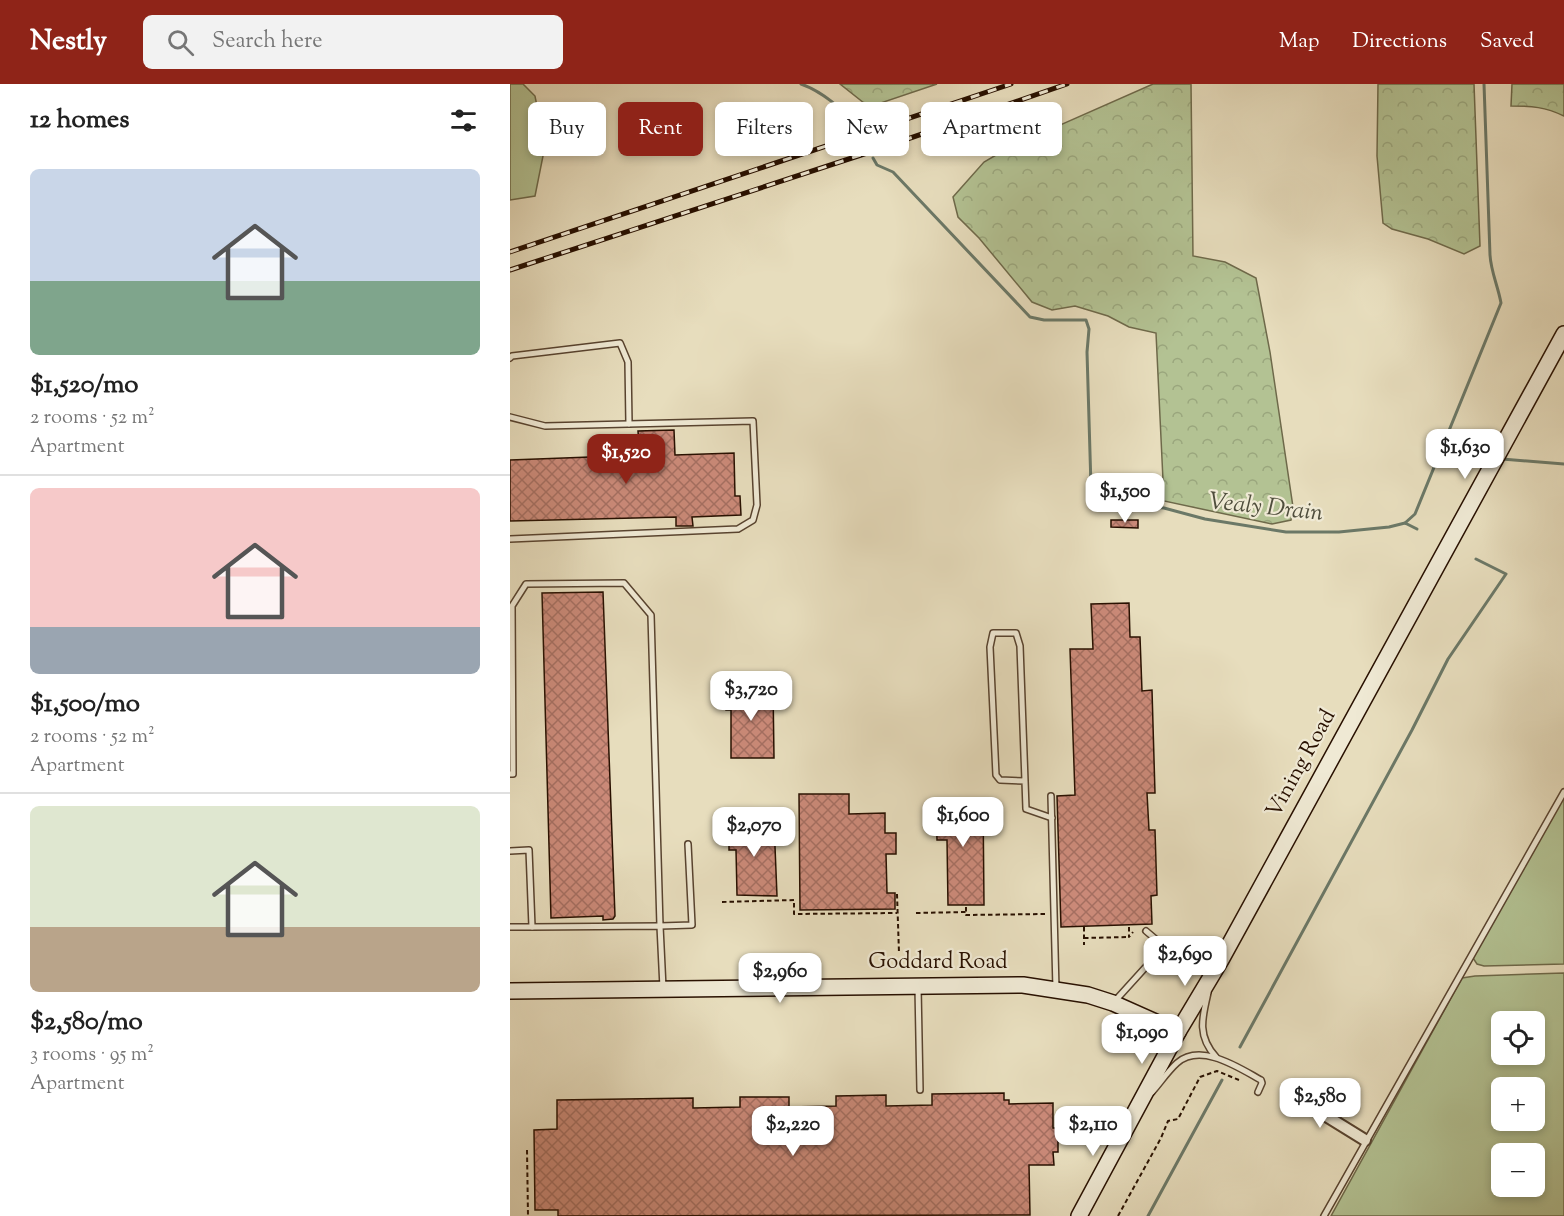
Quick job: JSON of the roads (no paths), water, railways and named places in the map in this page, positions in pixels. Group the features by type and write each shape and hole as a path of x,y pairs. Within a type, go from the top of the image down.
{"main road":[{"name":"Vining Road","path":"1079,1216 1178,1032 1564,334"},
{"name":"Goddard Road","path":"511,992 663,988 1023,986 1056,989 1113,1003 1178,1032"}],"street":[{"path":"1289,1093 1365,1140"}],"lane":[{"path":"510,358 620,343 628,362 628,424"},
{"path":"510,417 545,426 753,421 757,505 753,520 738,529 510,539"},
{"path":"510,774 513,774 512,606 526,584 624,583 651,615 663,988"},
{"path":"1025,781 1000,780 996,775 990,647 993,633 1016,633 1020,646 1025,781 1026,809 1052,818"},
{"path":"1324,1216 1564,792"},
{"path":"1051,796 1056,989"},
{"path":"510,927 692,925 688,844"},
{"path":"510,851 529,850 532,927"},
{"path":"1113,1003 1153,959 1159,942 1146,931"},
{"path":"1212,974 1201,1025 1208,1046 1219,1059"},
{"path":"918,986 920,1090"},
{"path":"1138,1110 1181,1060 1196,1056 1219,1059 1261,1080 1262,1086 1258,1092"}],"waterway":[{"name":"Vealy Drain","path":"801,84 833,102"},
{"name":"Vealy Drain","path":"873,158 877,165 893,172 1030,317 1044,320 1086,320 1089,329 1087,352 1091,487 1094,497 1099,502 1164,508 1205,519 1286,532 1339,532 1389,527 1405,523 1415,514 1501,303 1490,255 1484,84"},
{"name":"Vealy Drain","path":"1440,454 1489,458"},
{"name":"Vealy Drain","path":"1502,459 1564,464"},
{"path":"1405,523 1417,529"},
{"path":"1240,1047 1412,730 1448,659 1506,574 1476,559"},
{"path":"1148,1216 1222,1080"}],"railway":[{"path":"510,252 1011,84"},
{"path":"510,270 861,155 1067,84"}]}
